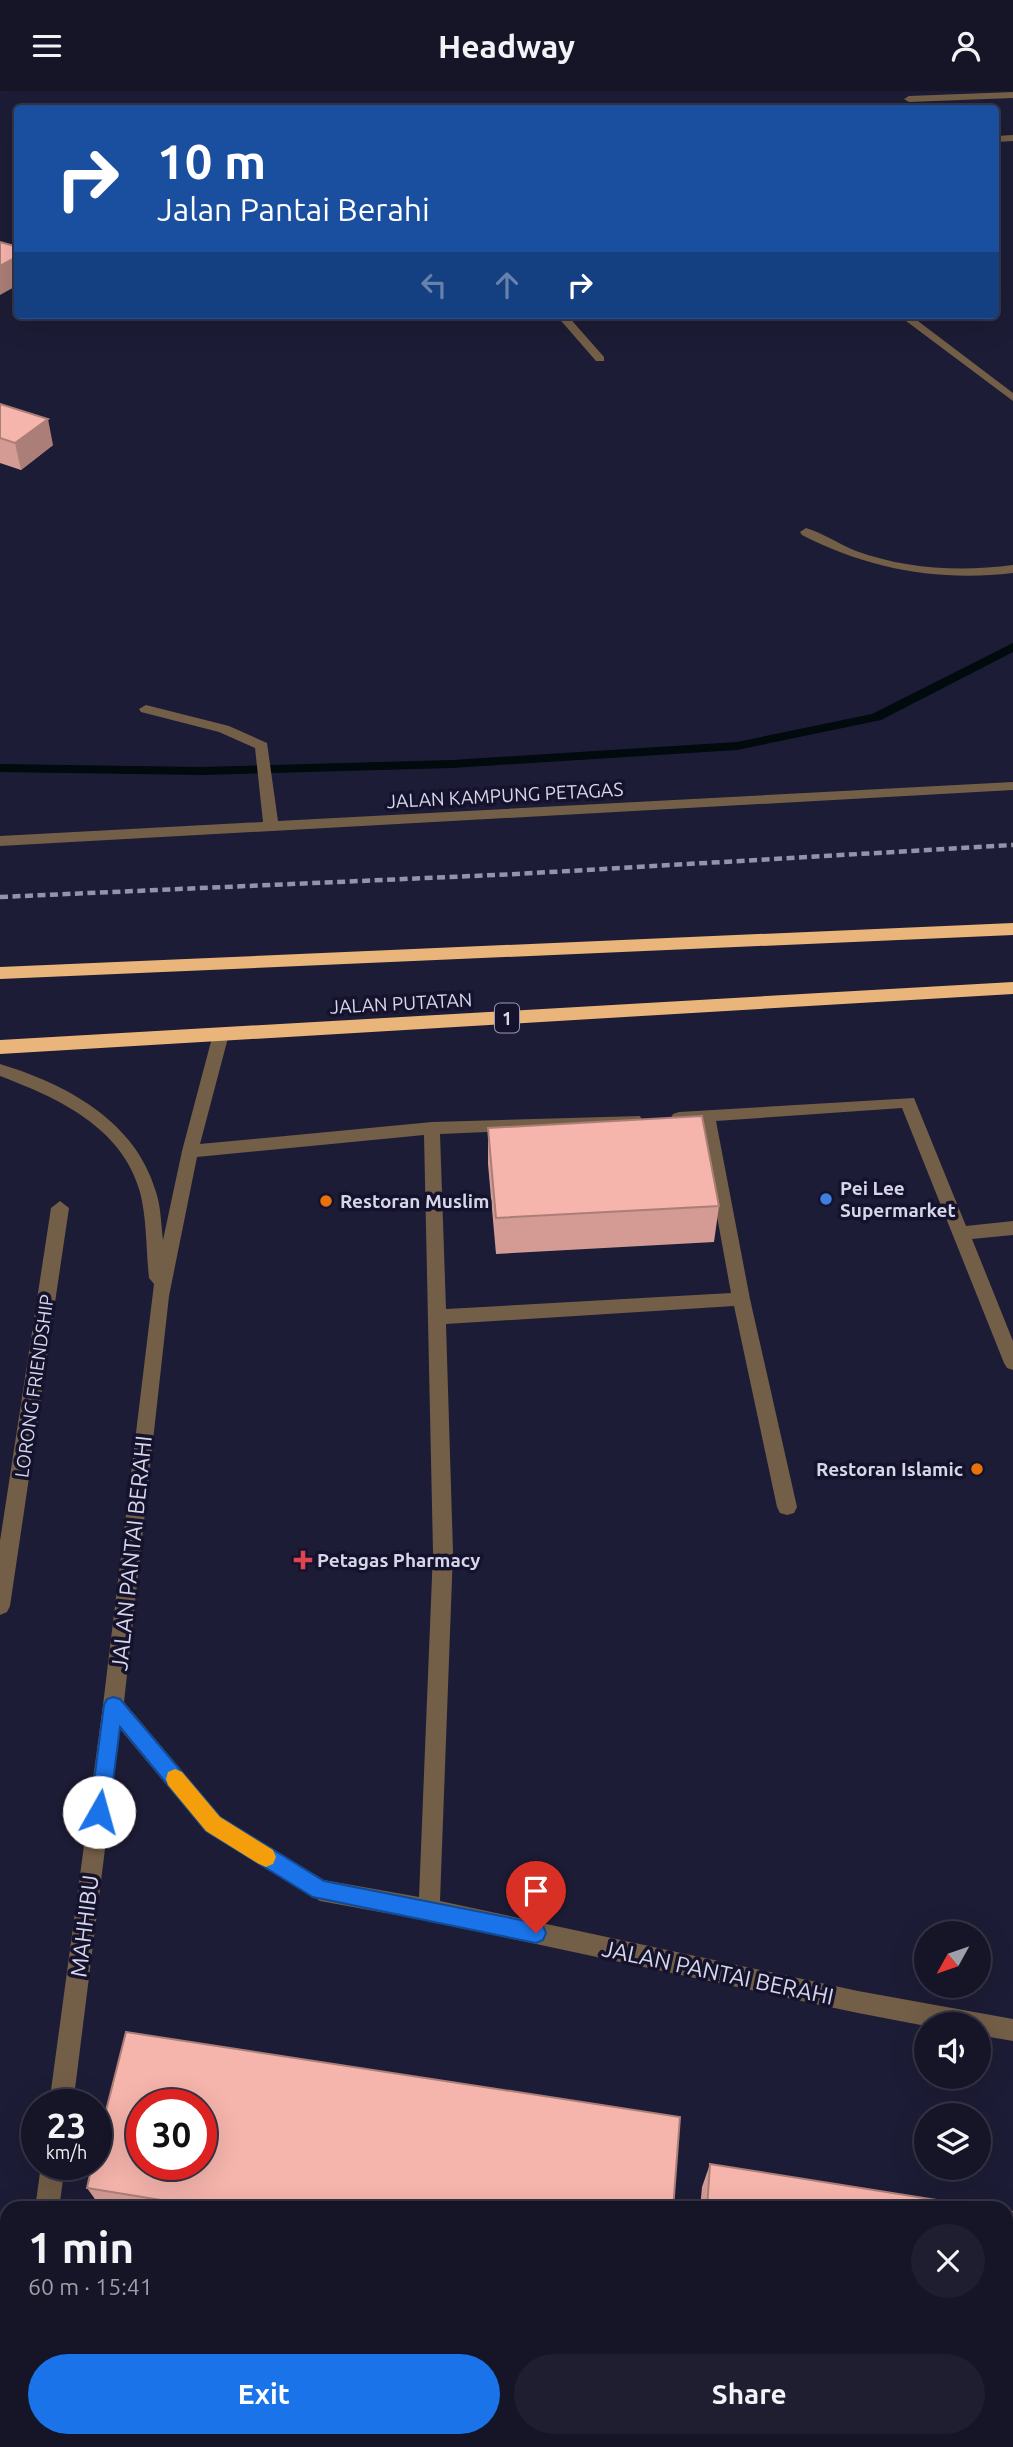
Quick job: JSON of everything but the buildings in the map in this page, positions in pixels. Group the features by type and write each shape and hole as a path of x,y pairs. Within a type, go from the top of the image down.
{"highway":[{"path":"0,973 1013,929"},
{"name":"JALAN PUTATAN","path":"0,1047 1013,988"}],"street":[{"path":"909,99 1013,95"},
{"path":"565,319 600,359"},
{"path":"908,319 1013,398"},
{"path":"806,532 850,554 878,563 958,571 1013,569"},
{"path":"146,709 224,729 262,746 271,828"},
{"name":"JALAN KAMPUNG PETAGAS","path":"0,841 1013,786"},
{"path":"160,1296 190,1151 222,1034"},
{"path":"0,1070 51,1088 104,1120 131,1154 148,1191 160,1296"},
{"path":"190,1151 432,1128 707,1117 908,1102 963,1233 1013,1363"},
{"path":"707,1117 741,1299 787,1507"},
{"path":"429,1910 443,1552 432,1128"},
{"name":"LORONG FRIENDSHIP","path":"0,1606 60,1208"},
{"path":"963,1233 1013,1228"},
{"name":"JALAN PANTAI BERAHI","path":"160,1296 113,1705 213,1824 320,1890 429,1910 858,2001 1013,2030"},
{"path":"436,1317 741,1299"},
{"name":"MAHHIBU","path":"63,2089 113,1705"},
{"path":"48,2201 51,2180"}],"waterway":[{"path":"0,768 202,771 452,764 737,746 876,717 1013,647"}],"railway":[{"path":"0,897 517,874 1013,845"}],"slow traffic":[{"path":"175,1779 213,1824 266,1857"}],"place":[{"name":"Pei Lee Supermarket","path":"826,1199"},
{"name":"Restoran Muslim","path":"326,1201"},
{"name":"Restoran Islamic","path":"977,1469"},
{"name":"Petagas Pharmacy","path":"303,1560"}],"route":[{"path":"99,1812 113,1705 213,1824 320,1890 536,1933"}]}
